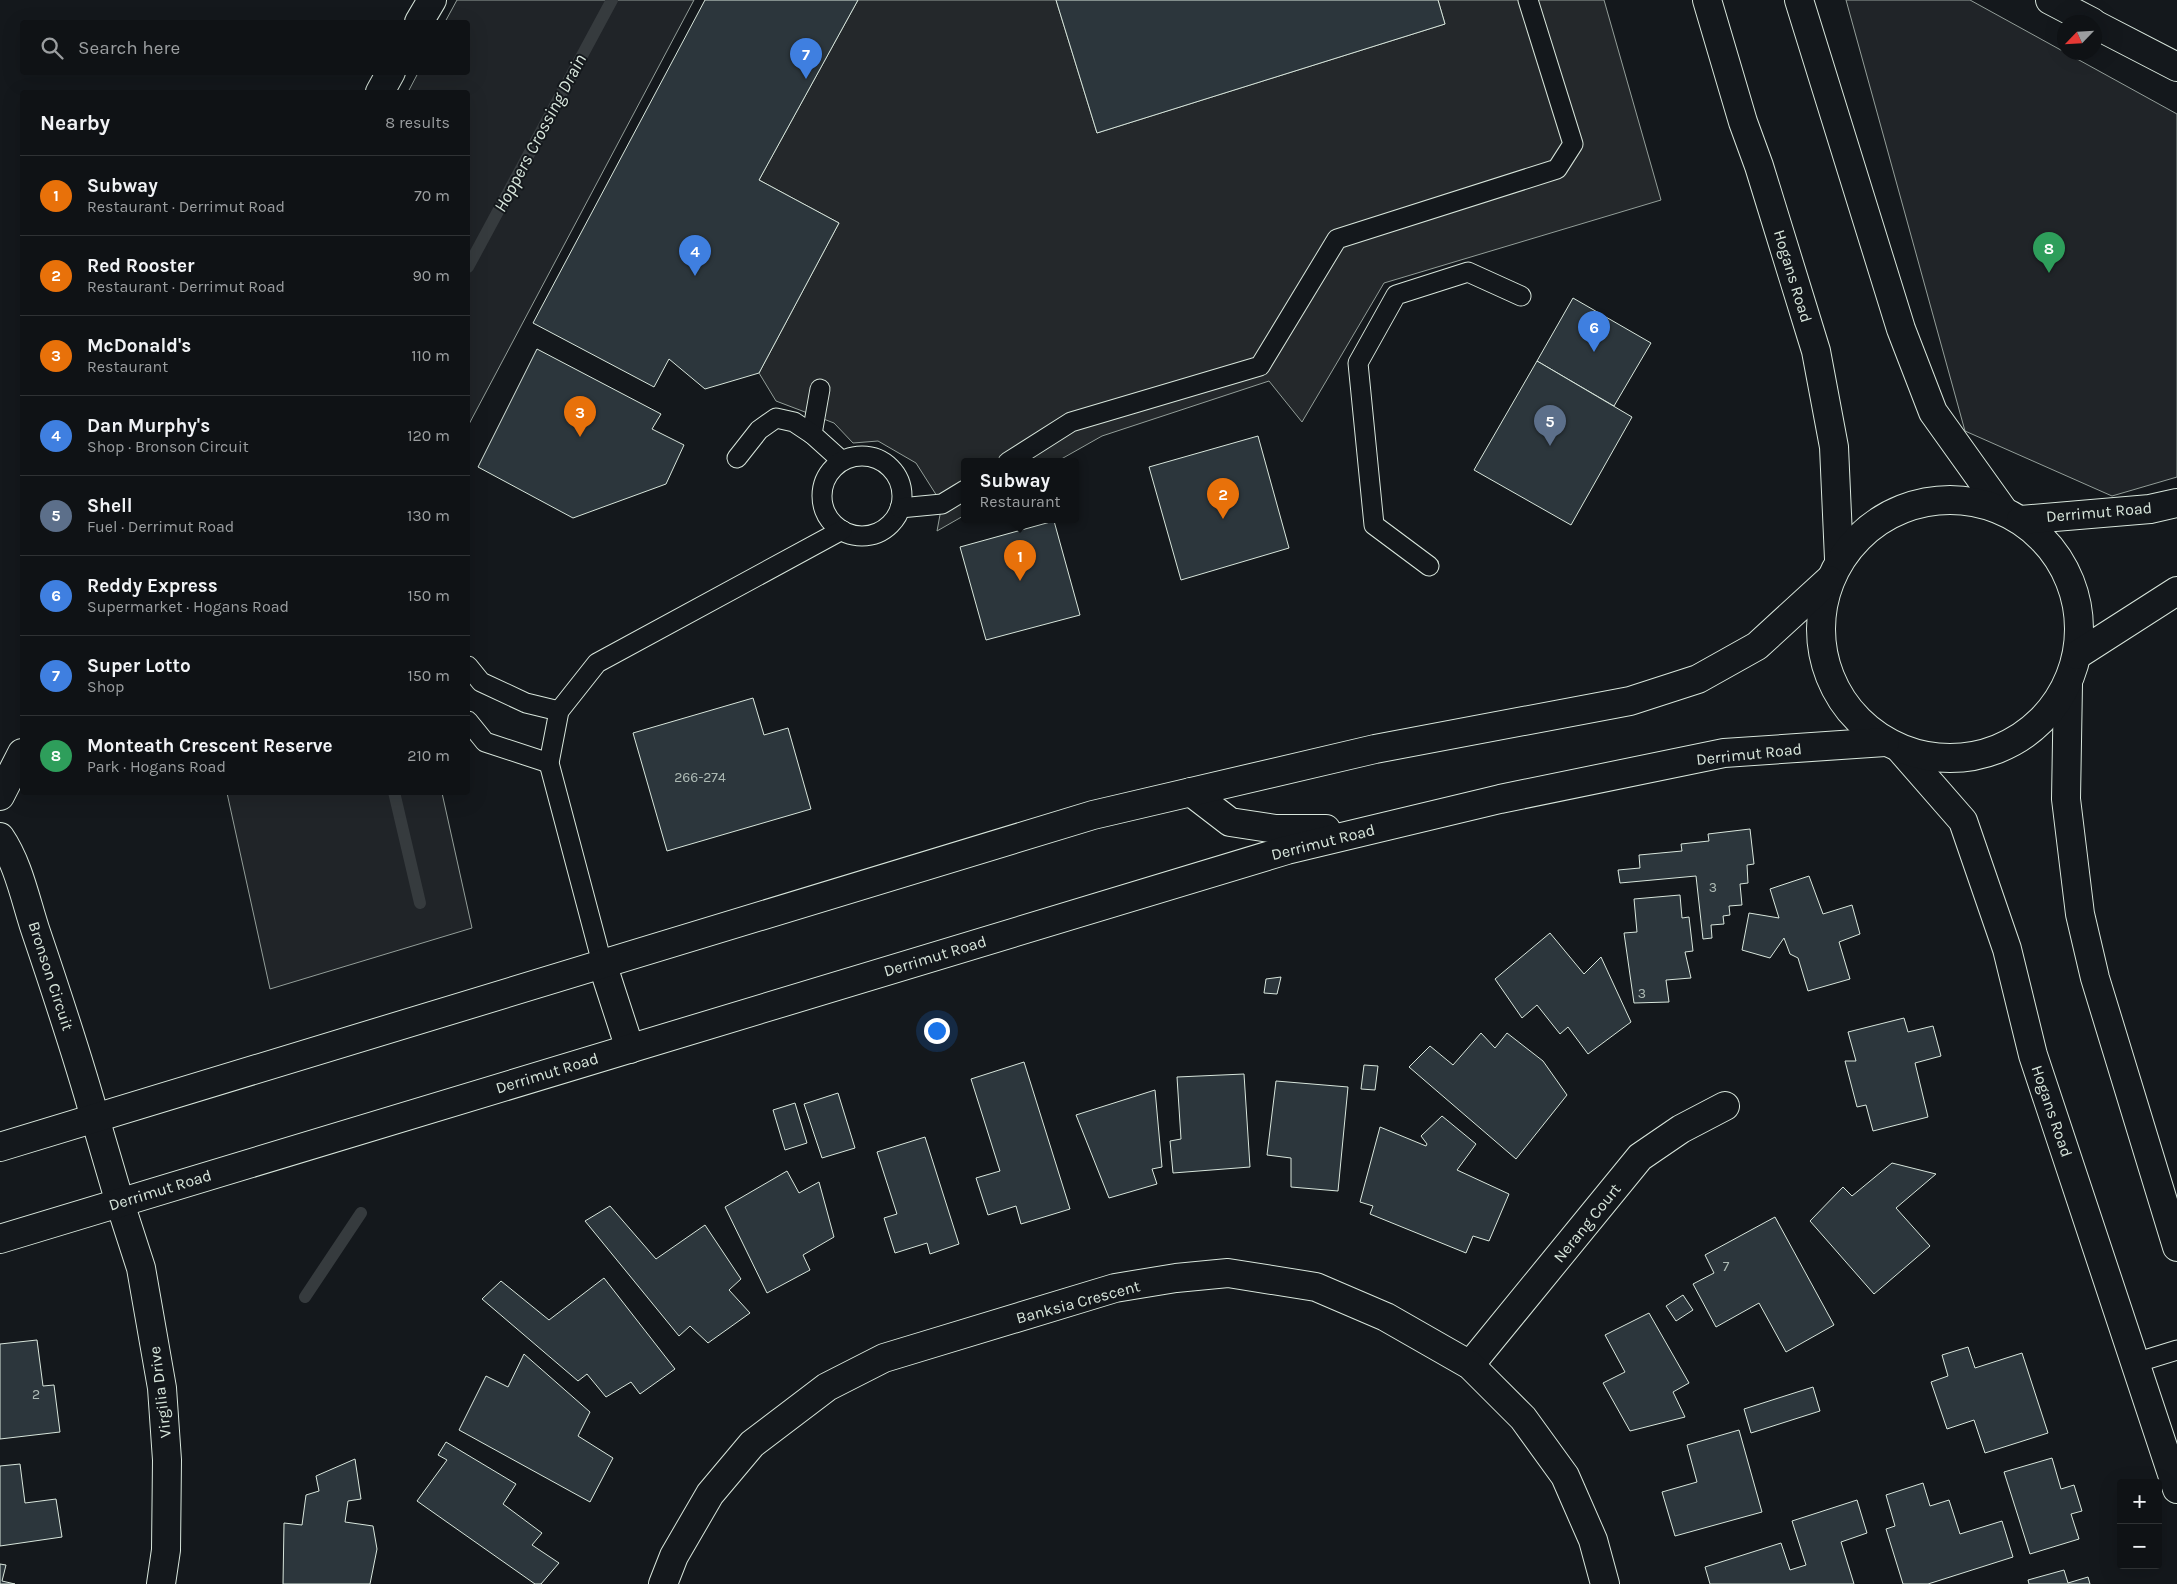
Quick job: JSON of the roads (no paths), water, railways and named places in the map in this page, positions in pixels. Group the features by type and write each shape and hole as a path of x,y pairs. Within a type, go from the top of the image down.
{"main road":[{"path":"421,20 432,0"},
{"name":"Hogans Road","path":"1707,0 1743,122 1759,166 1816,351 1834,447 1834,569 1820,625 1826,671 1849,712 1893,746 1963,821 2006,949 2033,1055 2177,1489"},
{"path":"1799,0 1901,330 1933,412 2012,515 2049,546 2070,579 2079,617 2077,655 2068,684 2047,716 2016,742 1979,756 1940,759 1893,746"},
{"path":"2050,0 2079,15"},
{"path":"2102,27 2177,67"},
{"path":"381,90 389,75"},
{"path":"0,1147 602,963 1093,816 1375,749 1630,700 1698,679 1757,646 1834,569 1871,525 1912,504 1958,499 2012,515"},
{"name":"Derrimut Road","path":"2012,515 2150,509 2177,502"},
{"path":"2077,655 2177,591"},
{"path":"2068,684 2066,799 2080,914 2094,978 2177,1247"},
{"name":"Derrimut Road","path":"0,1239 1287,850 1500,799 1724,753 1893,746"},
{"path":"0,796 20,757"},
{"path":"1191,792 1230,822 1276,829 1372,829"},
{"name":"Bronson Circuit","path":"0,837 14,865 23,890 71,1037 120,1203"},
{"path":"602,963 630,1048"},
{"name":"Nerang Court","path":"1470,1365 1640,1158 1682,1129 1725,1106"},
{"name":"Virgilia Drive","path":"120,1203 141,1268 162,1388 167,1460 166,1550 161,1584"},
{"name":"Banksia Crescent","path":"663,1584 674,1556 710,1494 752,1444 826,1387 884,1358 1115,1288 1176,1278 1228,1273 1316,1287 1386,1317 1470,1365 1523,1418 1565,1476 1593,1540 1605,1584"}],"lane":[{"path":"1014,458 1071,422 1260,366 1337,239 1557,170 1573,144 1528,0"},
{"path":"1429,566 1374,525 1358,362 1396,295 1468,272 1521,296"},
{"path":"812,434 820,388"},
{"path":"737,458 759,430 776,418 794,422 812,434 842,461"},
{"path":"858,456 874,458 888,466 898,479 902,494 900,508 894,520 883,530 871,535 857,536 842,530 829,519 822,503 823,486 830,472 842,461 858,456"},
{"path":"900,508 942,504 961,492"},
{"path":"602,963 549,763 559,711 597,663 842,530"},
{"path":"470,668 481,682 526,703 559,711"},
{"path":"470,723 485,742 549,763"},
{"path":"2135,1363 2177,1350"}],"waterway":[{"name":"Hoppers Crossing Drain","path":"470,263 612,0"},
{"name":"Hoppers Crossing Drain","path":"395,795 420,903"},
{"name":"Hoppers Crossing Drain","path":"305,1297 361,1213"}],"place":[{"name":"Super Lotto","path":"806,79"},
{"name":"Monteath Crescent Reserve","path":"2049,273"},
{"name":"Dan Murphy's","path":"695,276"},
{"name":"Reddy Express","path":"1594,352"},
{"name":"McDonald's","path":"580,437"},
{"name":"Shell","path":"1550,446"},
{"name":"Red Rooster","path":"1223,519"},
{"name":"Subway","path":"1020,581"}]}
